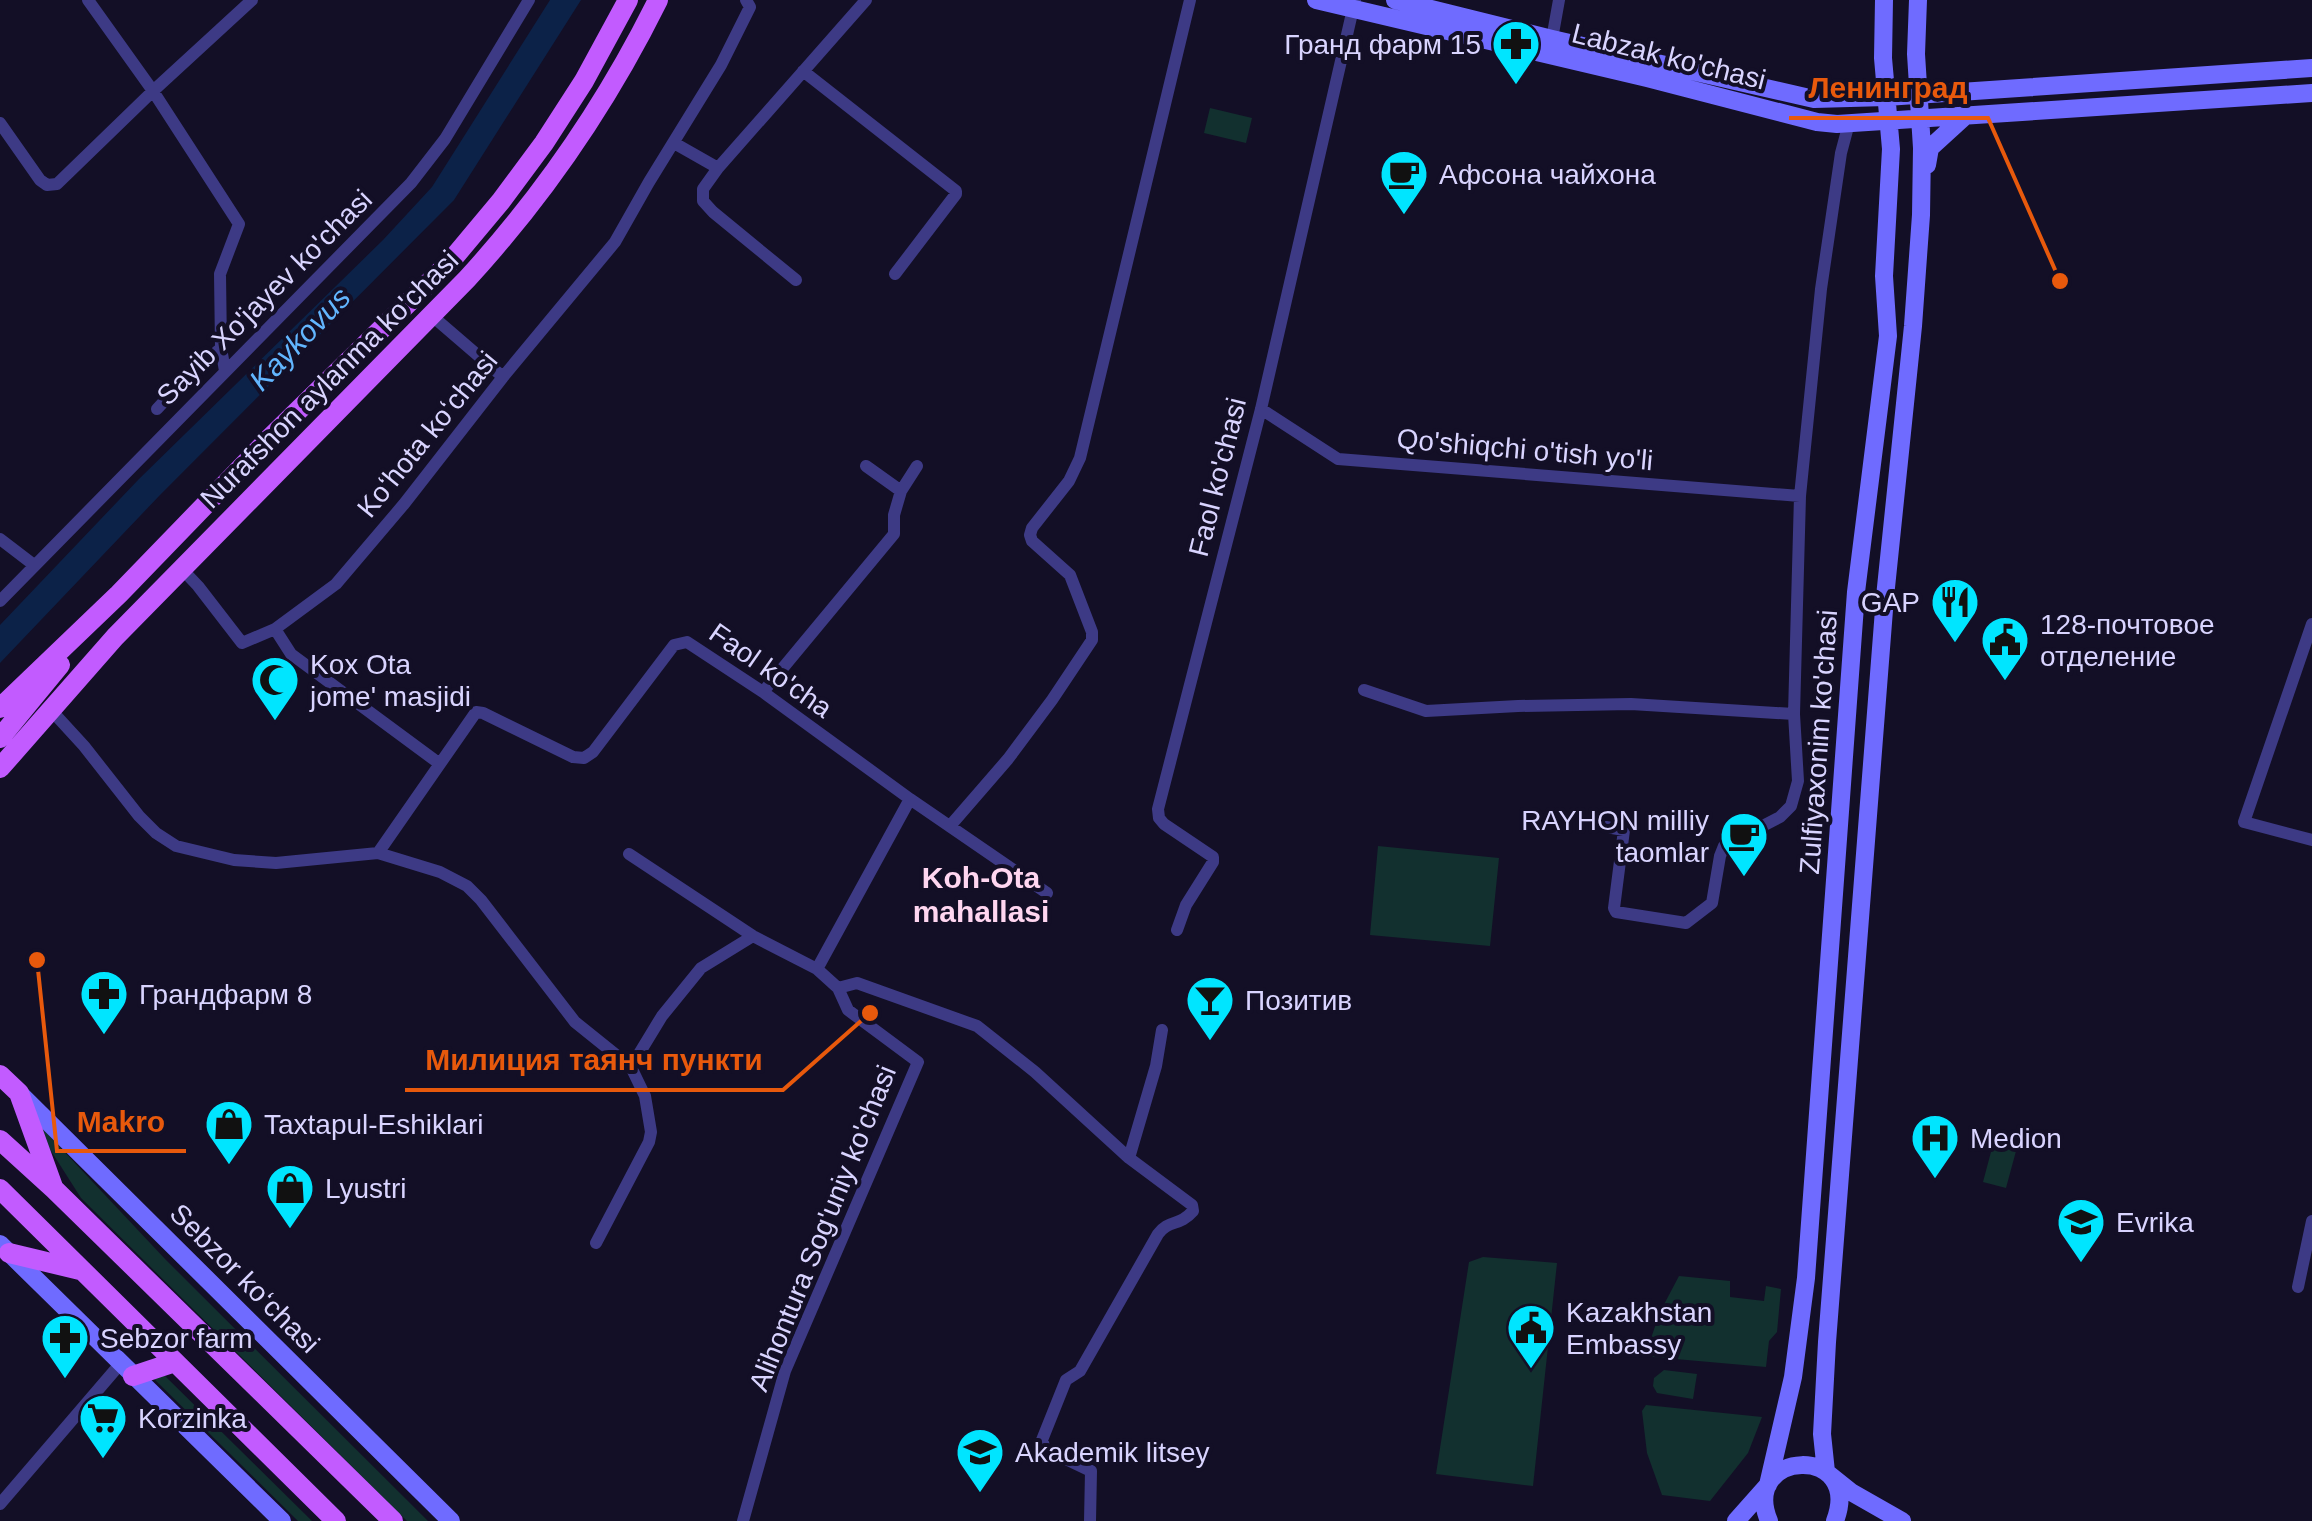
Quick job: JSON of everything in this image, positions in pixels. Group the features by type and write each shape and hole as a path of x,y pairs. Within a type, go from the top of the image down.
{"main road":[{"name":"Nurafshon aylanma ko'chasi","path":"0,708 464,245 544,142 584,81 628,0"},
{"name":"Nurafshon aylanma ko'chasi","path":"0,768 115,637 498,244 566,158 617,79 658,0"},
{"name":"Labzak ko'chasi","path":"1316,0 1354,5 1817,122 1888,121 2312,93"},
{"name":"Labzak ko'chasi","path":"1395,0 1802,97 1886,97 2312,68"},
{"name":"Zulfiyaxonim ko'chasi","path":"1768,1485 1793,1377 1806,1278 1856,592 1888,336 1884,276 1891,150 1883,58 1884,0"},
{"name":"Zulfiyaxonim ko'chasi","path":"1835,1521 1840,1495 1826,1472 1822,1434 1828,1324 1885,598 1913,326 1922,190 1916,54 1918,0"},
{"path":"1922,190 1930,148 1966,116"},
{"path":"0,738 118,594"},
{"path":"0,782 51,710"},
{"name":"Sebzor ko‘chasi","path":"0,1074 450,1521"},
{"path":"20,1094 54,1188"},
{"path":"0,1140 54,1188 394,1521"},
{"path":"0,1190 336,1521"},
{"path":"4,1248 83,1271"},
{"path":"4,1248 282,1521"},
{"path":"127,1370 170,1356 192,1324"},
{"path":"1736,1521 1774,1476 1794,1464 1826,1472 1851,1492 1902,1521"},
{"path":"1768,1485 1764,1498 1770,1521"}],"street":[{"path":"88,0 153,90 240,224 220,274 221,348 226,370"},
{"path":"0,122 40,180 47,186 57,184 252,0"},
{"name":"Sayib Xo'jayev ko'chasi","path":"0,601 412,183 445,139 529,0"},
{"name":"Koʻhota koʻchasi","path":"275,629 336,584 616,242 748,13 746,0"},
{"path":"796,280 713,212 703,201 703,189 866,0"},
{"path":"950,826 1008,758 1092,640 1070,575 1032,541 1030,534 1069,481 1080,458 1190,0"},
{"path":"1552,39 1559,0"},
{"name":"Faol ko'chasi","path":"1177,930 1186,905 1214,857 1164,824 1158,818 1158,809 1261,408 1354,5"},
{"path":"803,72 956,191 895,274"},
{"path":"1606,827 1624,830 1616,912 1686,923 1712,903 1724,846 1780,817 1796,796 1794,714 1800,496 1821,288 1848,123"},
{"path":"674,143 718,168"},
{"path":"432,315 502,377"},
{"path":"156,410 221,348"},
{"name":"Qo'shiqchi o'tish yo'li","path":"1261,408 1338,458 1800,496"},
{"path":"866,466 900,491"},
{"path":"763,692 894,534 900,491 917,466"},
{"path":"0,539 34,565"},
{"path":"181,568 242,643 275,629 291,654 440,764"},
{"path":"2312,624 2244,822 2312,840"},
{"name":"Faol ko'cha","path":"378,853 476,712 573,756 589,756 674,645 682,642 692,644 763,692 1047,893"},
{"path":"1364,690 1426,711 1630,704 1794,714"},
{"path":"51,710 140,816 176,846 234,860 276,863 378,853 440,872 467,886 575,1022 631,1067 646,1096 652,1132 649,1142 596,1243"},
{"path":"817,968 910,799"},
{"path":"629,854 753,936 817,968 838,988 856,983 977,1026 1036,1072 1130,1158 1188,1201 1193,1211 1185,1220 1168,1224 1158,1234 1080,1371 1066,1380 1042,1440 1045,1449 1090,1471 1090,1521"},
{"path":"631,1067 662,1016 701,968 753,936"},
{"name":"Alihontura Sog'uniy ko'chasi","path":"743,1521 785,1371 918,1062 848,1010 838,988"},
{"path":"1130,1158 1162,1030"},
{"path":"2298,1287 2312,1221"},
{"path":"0,1504 127,1370"}],"green space":[{"path":"1210,108 1252,118 1246,143 1204,133"},
{"path":"1378,846 1499,858 1490,946 1370,935"},
{"path":"43,1129 166,1260 428,1521 407,1521 81,1198 39,1132"},
{"path":"1996,1133 2019,1140 2006,1188 1983,1182"},
{"path":"1483,1257 1557,1263 1533,1486 1436,1474 1469,1262"},
{"path":"1679,1276 1730,1281 1730,1297 1764,1301 1766,1286 1781,1289 1777,1332 1769,1341 1766,1367 1653,1357 1647,1350 1660,1312"},
{"path":"1664,1370 1697,1374 1693,1399 1657,1393 1654,1378"},
{"path":"163,1374 312,1521 298,1521 152,1377"},
{"path":"1646,1405 1762,1417 1748,1453 1710,1501 1662,1495 1647,1453 1642,1411"}],"water":[{"name":"Kaykovus","path":"550,0 581,0 454,200 160,495 0,663 0,625 139,479 432,187"}],"place":[{"name":"Гранд фарм 15","path":"1516,86"},
{"name":"Афсона чайхона","path":"1404,216"},
{"name":"Ленинград","path":"2060,281"},
{"name":"GAP","path":"1955,644"},
{"name":"128-почтовое отделение","path":"2005,682"},
{"name":"Kox Ota jome' masjidi","path":"275,722"},
{"name":"RAYHON milliy taomlar","path":"1744,878"},
{"name":"Makro","path":"37,960"},
{"name":"Милиция таянч пункти","path":"870,1013"},
{"name":"Грандфарм 8","path":"104,1036"},
{"name":"Позитив","path":"1210,1042"},
{"name":"Taxtapul-Eshiklari","path":"229,1166"},
{"name":"Medion","path":"1935,1180"},
{"name":"Lyustri","path":"290,1230"},
{"name":"Evrika","path":"2081,1264"},
{"name":"Kazakhstan Embassy","path":"1531,1370"},
{"name":"Sebzor farm","path":"65,1380"},
{"name":"Korzinka","path":"103,1460"},
{"name":"Akademik litsey","path":"980,1494"}],"district":[{"name":"Koh-Ota mahallasi","path":"981,895"}]}
